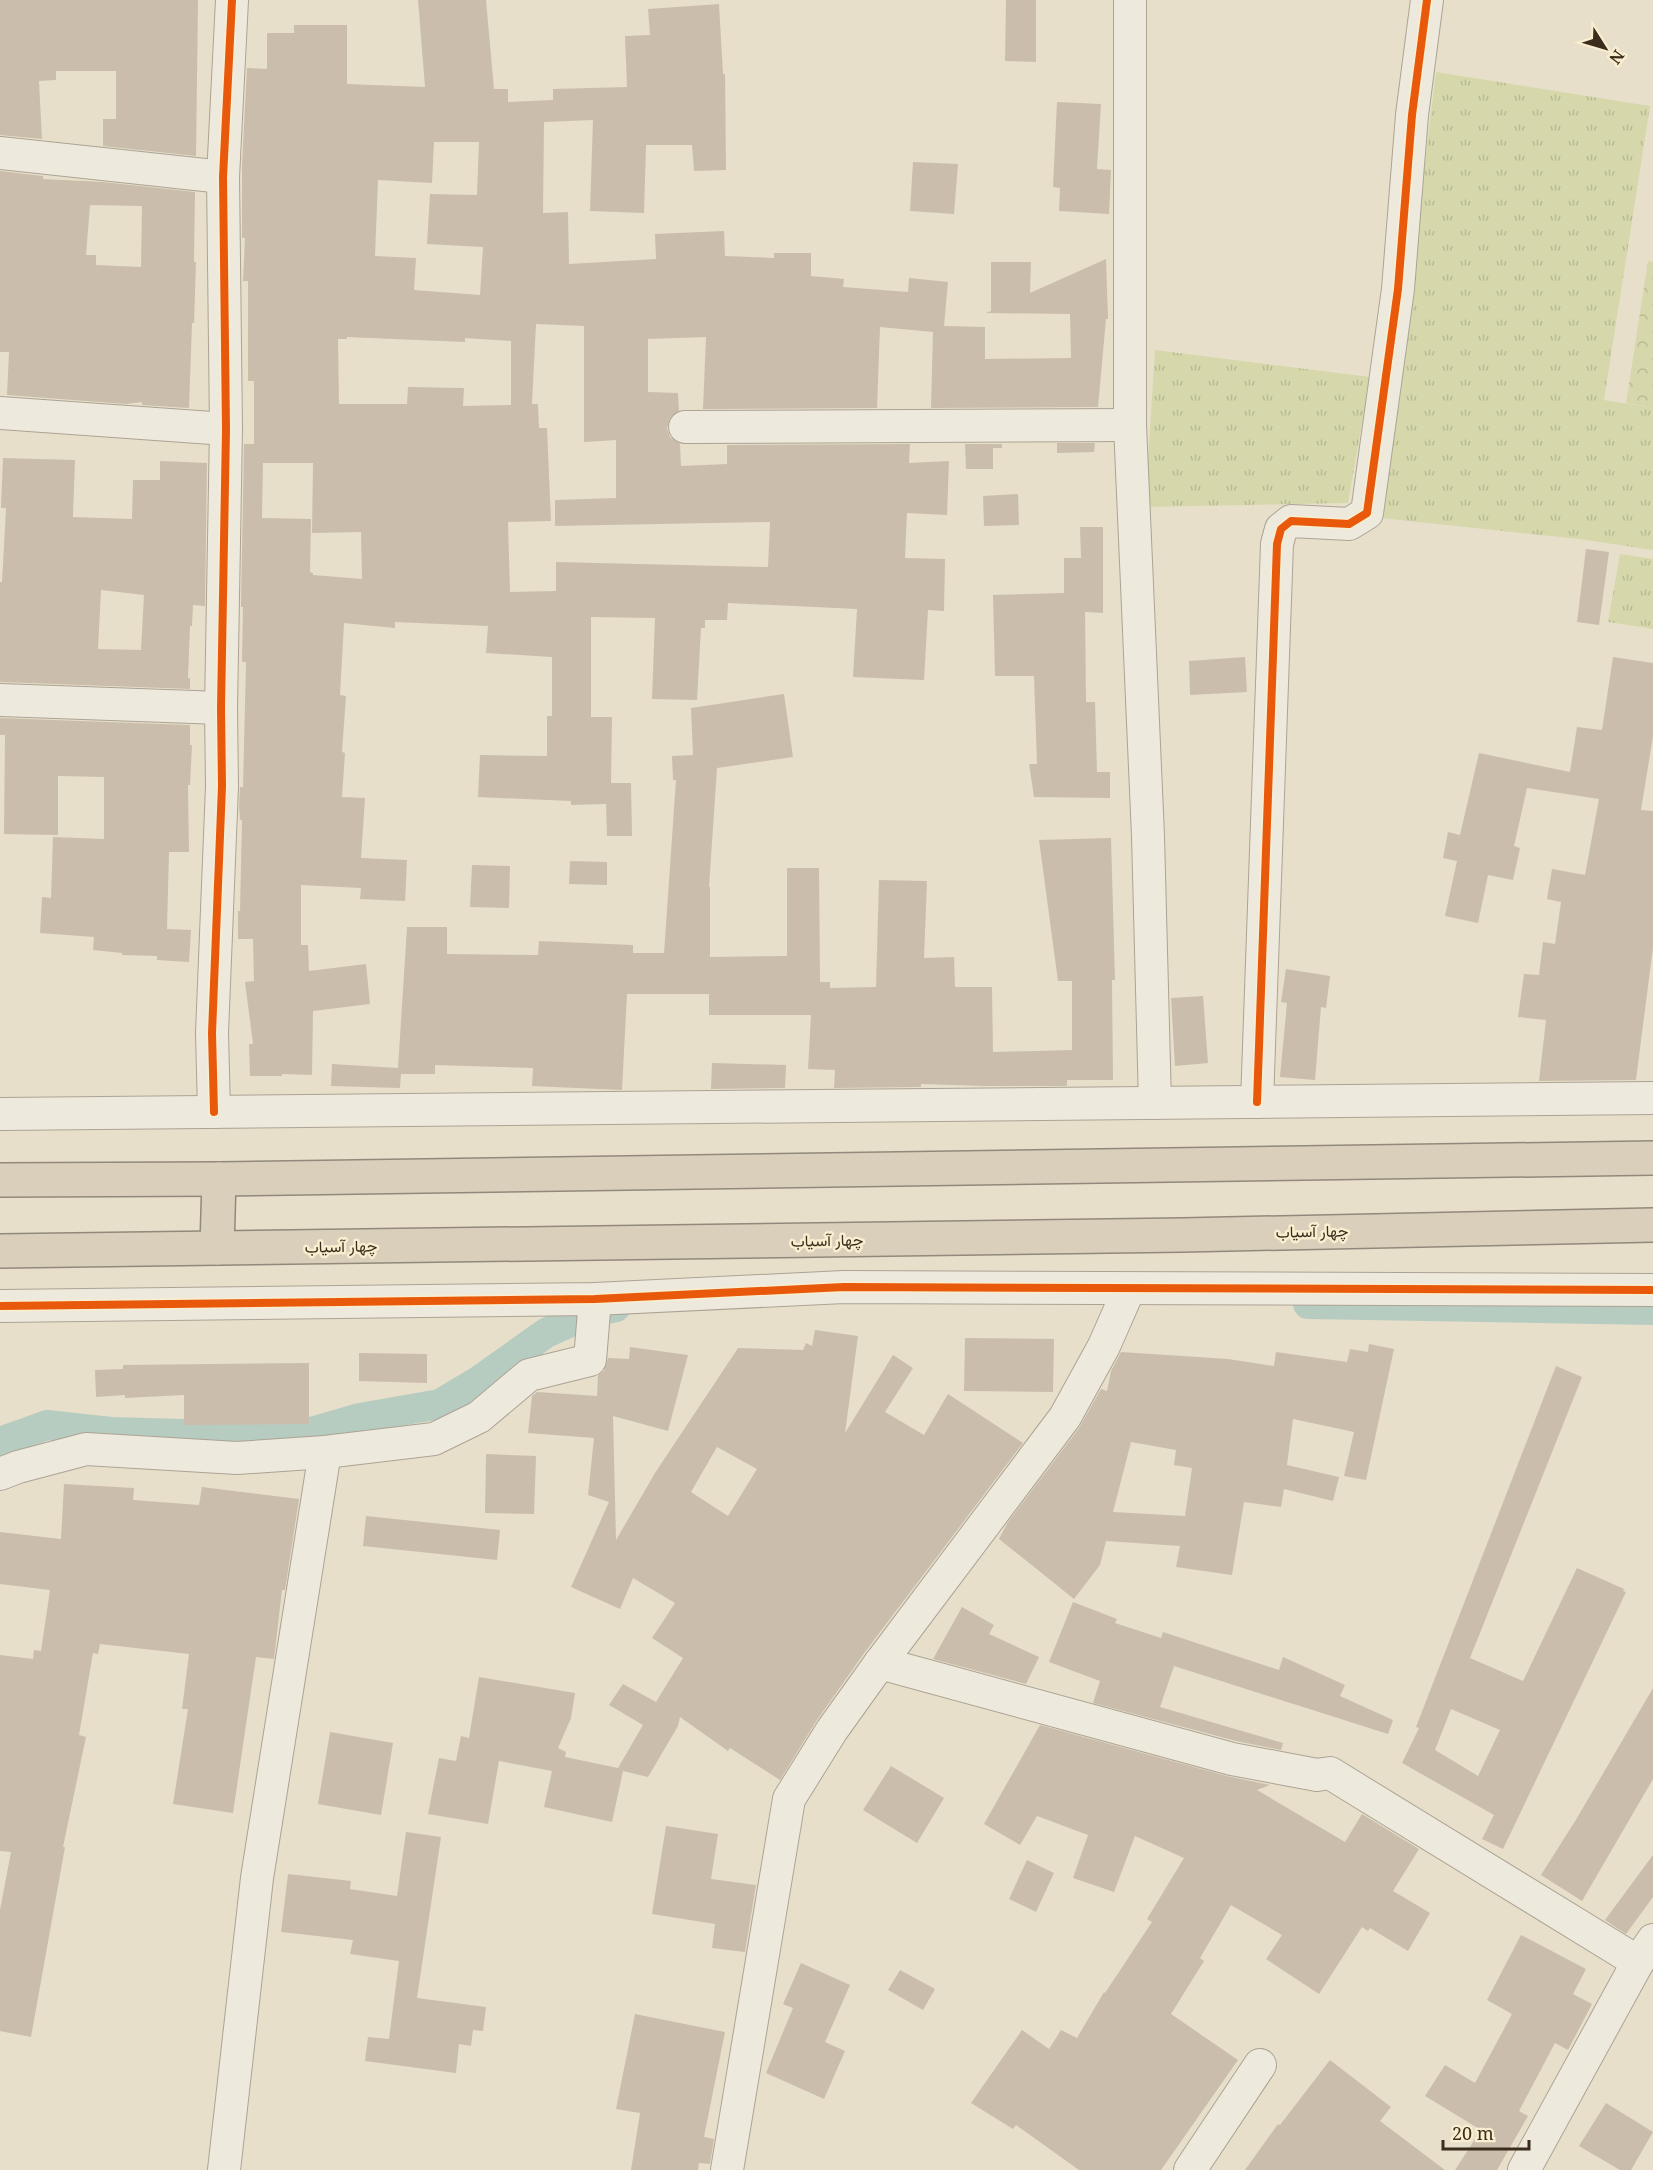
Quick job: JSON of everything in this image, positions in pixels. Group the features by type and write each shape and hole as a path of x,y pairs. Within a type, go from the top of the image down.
{"highway":[{"path":"0,1180 219,1179 1653,1158"},
{"path":"217,1248 219,1179"},
{"name":"چهار آسیاب","path":"0,1251 1183,1235 1653,1225"}],"street":[{"path":"214,1112 212,1033 222,786 221,708 226,429 223,177 232,0"},
{"path":"1130,0 1130,425 1148,836 1155,1103"},
{"path":"1257,1102 1277,544 1281,530 1291,521 1349,524 1367,513 1398,289 1412,115 1427,0"},
{"path":"0,153 223,177"},
{"path":"0,413 226,429"},
{"path":"685,427 1130,425"},
{"path":"0,700 221,708"},
{"path":"0,1114 1653,1098"},
{"path":"0,1306 595,1299 844,1287 1123,1303 1653,1290"},
{"path":"0,1474 86,1449 237,1458 325,1452 434,1439 479,1418 529,1375 590,1360 595,1299"},
{"path":"727,2170 789,1799 832,1730 880,1663 1065,1417 1104,1346 1123,1303"},
{"path":"224,2170 257,1878 325,1452"},
{"path":"880,1663 1232,1760 1317,1775 1330,1773 1645,1951 1524,2170"},
{"path":"1190,2170 1260,2065"}],"green space":[{"path":"1436,72 1650,106 1604,400 1653,408 1653,550 1579,539 1381,518"},
{"path":"1648,261 1653,262 1653,408 1626,403"},
{"path":"1155,350 1370,377 1348,503 1145,507"},
{"path":"1620,554 1653,559 1653,629 1608,622"}],"building":[{"path":"0,0 198,0 196,156 103,146 103,119 116,119 116,71 56,71 56,80 39,81 42,139 0,135"},
{"path":"418,0 486,0 494,89 508,89 508,102 553,100 553,89 627,87 625,36 650,35 648,9 719,4 723,74 725,74 726,170 694,171 692,145 646,145 644,213 590,211 593,120 544,122 543,213 568,212 569,264 656,259 655,234 724,231 725,256 774,258 774,253 811,253 811,276 844,279 843,287 908,292 909,278 948,282 944,326 985,327 985,359 1071,358 1070,314 986,313 991,311 991,262 1031,262 1030,293 1106,259 1108,319 1106,319 1098,407 931,408 933,332 880,327 877,408 703,409 706,337 648,339 648,392 678,393 679,411 670,418 667,428 670,437 680,444 681,466 727,464 727,445 910,444 909,463 949,461 947,515 907,513 905,558 945,559 944,611 928,610 924,680 853,677 857,609 728,603 727,620 705,620 705,628 701,628 697,700 652,699 655,618 591,617 591,717 612,717 611,783 631,783 632,836 607,836 606,804 571,805 571,801 478,797 480,755 547,756 547,716 552,716 552,657 486,653 488,626 395,622 395,628 344,623 340,695 346,696 342,797 365,798 361,858 407,860 405,901 360,899 361,888 301,885 301,945 308,945 309,971 366,964 370,1004 313,1011 312,1075 250,1076 249,1044 253,1044 245,982 254,981 253,939 238,939 242,820 240,820 239,806 240,787 243,787 246,662 242,662 243,607 241,607 244,444 254,444 254,381 248,381 248,281 243,281 245,238 242,238 242,165 247,68 267,69 267,33 294,33 294,25 347,25 347,84 425,87","holes":["434,142 479,142 477,195 430,194 427,244 483,247 480,295 414,290 416,258 375,256 378,180 432,183","536,324 584,326 584,442 616,440 616,498 555,500 555,526 770,522 768,567 556,562 556,591 510,592 508,522 551,521 547,428 539,428 538,404 532,404","347,337 465,342 465,338 511,341 511,405 463,406 464,388 408,387 407,404 339,404 338,339 347,339","263,463 313,463 312,533 361,532 362,579 313,575 310,572 311,519 262,518"]},
{"path":"1006,0 1036,0 1036,62 1005,61"},
{"path":"1057,102 1101,104 1097,169 1111,170 1109,214 1059,211 1060,188 1053,187"},
{"path":"913,162 958,164 954,214 910,211"},
{"path":"0,171 43,176 43,179 103,182 195,192 194,262 196,262 189,408 142,405 142,402 126,404 7,395 9,352 0,352","holes":["90,205 142,206 141,267 96,265 96,255 86,255"]},
{"path":"1057,443 1095,443 1094,452 1057,453"},
{"path":"965,444 1002,444 1002,448 993,448 993,469 966,469"},
{"path":"3,458 75,460 73,517 132,519 133,480 160,480 160,461 207,463 205,606 193,605 188,678 190,678 190,689 0,682 0,582 2,582 6,508 1,508","holes":["101,590 144,595 141,650 98,649"]},
{"path":"1018,494 1019,525 984,526 983,496"},
{"path":"1080,527 1103,527 1103,613 1085,612 1086,702 1095,702 1097,772 1110,772 1110,798 1034,797 1029,764 1037,764 1034,676 995,676 993,595 1064,593 1064,558 1081,558"},
{"path":"1586,549 1609,552 1599,625 1577,622"},
{"path":"1245,657 1247,692 1190,695 1189,661"},
{"path":"1613,657 1653,663 1653,736 1641,810 1653,811 1653,947 1636,1080 1539,1081 1546,1020 1518,1017 1524,974 1539,975 1543,942 1555,944 1561,902 1547,899 1552,869 1585,875 1599,799 1527,788 1514,846 1520,848 1513,880 1488,875 1478,923 1445,916 1457,861 1443,858 1448,832 1460,835 1479,753 1570,772 1577,727 1602,730"},
{"path":"784,694 793,757 717,768 709,887 710,957 787,956 787,868 819,868 820,982 830,982 830,988 876,987 879,880 927,881 924,958 954,957 955,987 992,987 993,1052 1072,1050 1072,981 1058,981 1039,840 1111,838 1115,980 1112,980 1113,1080 1067,1080 1067,1086 921,1084 921,1087 834,1088 835,1070 808,1069 811,1015 709,1015 709,994 627,994 622,1090 532,1086 533,1068 435,1065 435,1074 401,1074 400,1088 331,1086 332,1064 398,1068 407,927 447,927 447,954 538,955 539,941 633,945 633,953 664,953 676,780 673,780 672,756 693,755 691,708"},
{"path":"0,718 190,725 190,745 192,745 190,785 188,785 189,852 169,852 167,929 191,930 189,962 157,960 157,956 122,955 122,953 93,950 94,937 40,933 42,897 51,898 53,837 104,839 104,777 58,776 58,835 4,834 5,735 0,735"},
{"path":"570,861 607,862 607,885 569,884"},
{"path":"472,865 510,866 509,908 470,907"},
{"path":"1286,969 1330,976 1326,1008 1321,1007 1315,1080 1280,1077 1287,1003 1281,1002"},
{"path":"1203,996 1208,1063 1175,1066 1171,998"},
{"path":"712,1063 786,1065 785,1088 711,1089"},
{"path":"815,1330 858,1336 845,1433 893,1355 913,1368 885,1412 924,1435 948,1394 1023,1443 865,1652 817,1720 780,1780 730,1748 728,1751 680,1717 678,1726 648,1777 623,1771 612,1822 544,1807 552,1771 499,1761 488,1824 428,1814 439,1758 456,1761 461,1736 469,1738 479,1677 575,1693 571,1718 558,1748 566,1752 565,1757 618,1768 643,1725 609,1705 623,1684 656,1702 683,1658 652,1638 675,1603 633,1578 620,1609 571,1587 609,1502 588,1495 594,1438 528,1433 532,1396 537,1392 597,1396 598,1375 604,1371 608,1358 629,1359 630,1347 688,1355 668,1431 613,1416 616,1540 655,1473 738,1348 803,1350 806,1343 812,1346","holes":["717,1447 757,1469 728,1516 691,1492"]},
{"path":"965,1338 1054,1339 1053,1392 964,1391"},
{"path":"1369,1344 1394,1349 1366,1480 1344,1476 1354,1432 1293,1419 1287,1465 1339,1477 1333,1501 1284,1489 1281,1507 1244,1502 1232,1575 1176,1567 1180,1546 1106,1541 1100,1565 1074,1599 999,1539 1008,1522 1079,1428 1101,1389 1107,1391 1111,1371 1121,1352 1228,1359 1274,1366 1276,1352 1347,1362 1350,1349 1368,1352","holes":["1131,1442 1176,1450 1174,1465 1192,1468 1185,1516 1113,1512"]},
{"path":"359,1353 427,1354 427,1383 359,1381"},
{"path":"309,1363 309,1424 184,1425 184,1395 96,1397 95,1370 123,1369 123,1365"},
{"path":"1556,1366 1582,1377 1470,1658 1523,1681 1577,1568 1624,1589 1623,1591 1626,1592 1503,1849 1482,1839 1494,1815 1402,1763 1419,1728 1416,1727","holes":["1451,1709 1500,1730 1478,1776 1435,1750"]},
{"path":"486,1454 536,1456 534,1514 485,1513"},
{"path":"64,1484 134,1488 133,1500 199,1505 202,1487 299,1499 285,1590 282,1590 274,1659 256,1657 233,1813 173,1804 188,1709 182,1709 189,1654 100,1644 98,1654 93,1653 79,1735 86,1737 63,1847 65,1847 31,2037 0,2031 0,1910 11,1852 0,1851 0,1655 33,1659 34,1650 41,1651 50,1590 0,1584 0,1532 61,1539"},
{"path":"366,1516 500,1530 497,1560 363,1546"},
{"path":"1073,1602 1117,1619 1115,1623 1161,1638 1163,1632 1279,1670 1283,1657 1345,1685 1340,1696 1393,1720 1388,1734 1174,1666 1160,1707 1283,1743 1281,1750 1236,1741 1093,1703 1100,1681 1049,1662"},
{"path":"962,1607 994,1625 989,1634 1039,1657 1026,1684 933,1659"},
{"path":"1653,1688 1653,1779 1582,1901 1541,1875"},
{"path":"1040,1725 1227,1776 1270,1785 1257,1790 1345,1842 1362,1814 1419,1849 1393,1891 1430,1913 1408,1951 1370,1928 1368,1931 1362,1927 1319,1994 1266,1959 1282,1935 1231,1905 1200,1958 1204,1961 1171,2014 1238,2060 1161,2170 1079,2170 1016,2125 1013,2129 971,2103 1022,2030 1049,2049 1061,2030 1077,2038 1104,1992 1152,1922 1147,1919 1184,1858 1135,1836 1114,1892 1073,1878 1088,1835 1037,1816 1020,1845 984,1824"},
{"path":"330,1732 393,1743 381,1815 318,1804"},
{"path":"891,1766 944,1798 917,1843 863,1810"},
{"path":"666,1826 718,1834 711,1879 756,1885 745,1952 712,1948 715,1924 652,1914"},
{"path":"406,1832 441,1837 417,1998 486,2007 483,2031 473,2030 471,2046 459,2044 456,2073 365,2061 368,2037 389,2039 399,1961 350,1954 353,1940 281,1932 288,1874 351,1881 350,1889 397,1896"},
{"path":"1653,1855 1653,1897 1626,1934 1605,1920"},
{"path":"1027,1860 1054,1873 1036,1912 1009,1899"},
{"path":"1521,1935 1586,1969 1573,1994 1592,2004 1568,2050 1555,2043 1519,2111 1528,2116 1497,2170 1455,2170 1481,2130 1425,2096 1445,2065 1475,2083 1512,2014 1487,2000"},
{"path":"801,1963 850,1985 825,2042 845,2051 824,2099 766,2073 793,2008 783,2004"},
{"path":"900,1970 935,1989 923,2010 888,1990"},
{"path":"635,2014 725,2032 704,2137 714,2139 710,2164 699,2163 698,2170 631,2170 640,2113 616,2109"},
{"path":"1330,2060 1391,2107 1380,2121 1445,2170 1245,2170 1278,2124 1280,2125"},
{"path":"1606,2103 1653,2132 1631,2170 1620,2170 1579,2146"}],"waterway":[{"path":"1308,1304 1653,1310"},
{"path":"0,1442 47,1425 111,1432 294,1437 360,1418 440,1404 477,1382 546,1333 593,1312 616,1307"}],"cycle path":[{"path":"214,1112 212,1033 222,786 221,708 226,429 223,177 232,0"},
{"path":"1257,1102 1277,544 1281,529 1291,521 1349,524 1367,513 1398,289 1412,115 1427,0"},
{"path":"0,1306 595,1299 844,1287 1653,1290"}]}
